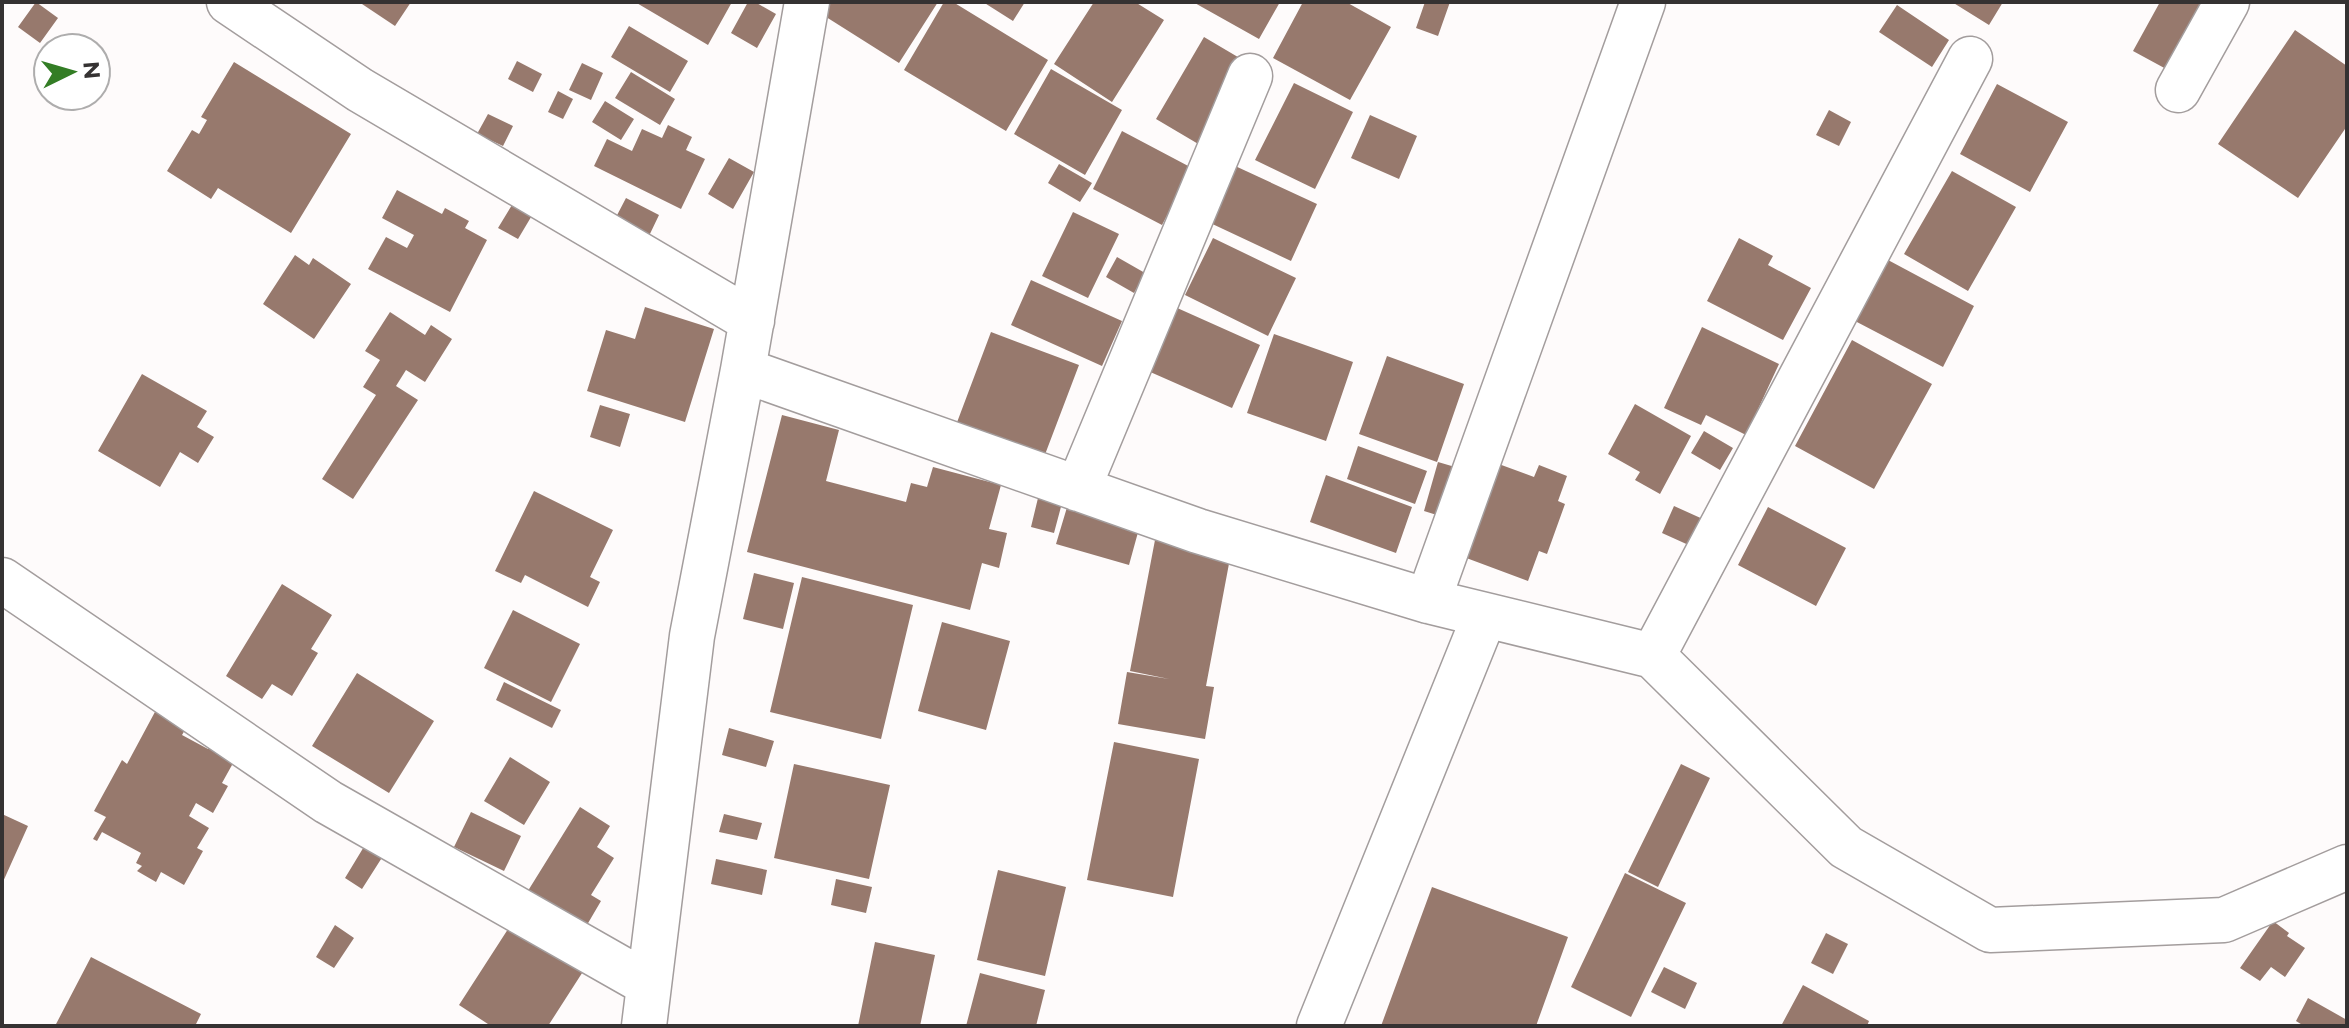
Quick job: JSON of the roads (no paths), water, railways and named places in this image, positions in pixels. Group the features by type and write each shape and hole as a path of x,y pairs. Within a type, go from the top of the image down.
{"street":[{"path":"229,2 360,90 752,321"},
{"path":"2,580 328,802 646,1005 692,636 752,321 807,2"},
{"path":"1428,601 1643,2"},
{"path":"2178,90 2227,2"},
{"path":"1653,656 1970,59"},
{"path":"1078,489 1250,76"},
{"path":"743,370 1198,531 1428,601 1653,656 1846,847 1990,930 2224,920 2347,867"},
{"path":"1319,1026 1485,615"}]}
